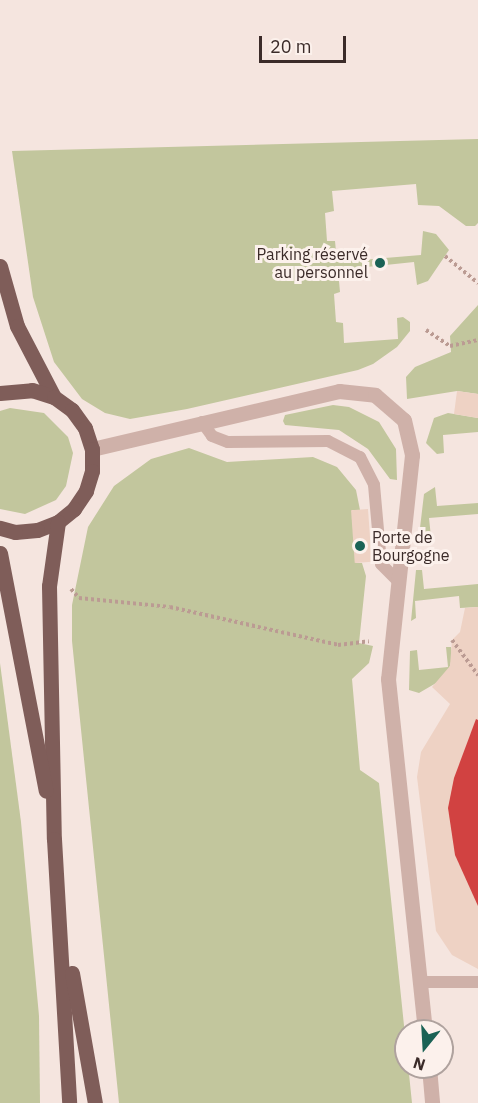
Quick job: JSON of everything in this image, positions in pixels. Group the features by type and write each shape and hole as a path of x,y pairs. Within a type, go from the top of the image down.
{"main road":[{"path":"0,266 17,326 54,397"},
{"path":"0,393 32,390 54,397 72,410 85,428 92,449 92,471 86,491 74,509 58,522 37,530 15,532 0,528"},
{"path":"54,839 49,586 58,522"},
{"path":"0,553 54,839 62,914 95,1103"},
{"path":"62,914 69,1103"}],"street":[{"path":"92,449 339,391 375,395 392,407 409,433 412,455 388,679 424,1019"},
{"path":"430,1079 432,1103"}],"lane":[{"path":"202,422 212,436 228,442 328,441 360,457 374,485 381,564 399,582"},
{"path":"421,981 478,982"}],"path":[{"path":"446,256 478,283"},
{"path":"426,330 450,346 478,340"},
{"path":"49,586 70,588 79,598 170,607 338,645 372,639"},
{"path":"452,640 478,675"}],"green space":[{"path":"478,139 478,223 475,226 466,226 439,206 418,205 416,184 332,191 334,211 325,213 327,241 335,241 337,262 421,255 423,231 436,234 449,250 428,281 417,285 414,262 338,270 340,292 334,294 336,322 343,323 344,343 398,339 397,318 403,317 410,322 410,331 397,347 373,364 358,370 187,409 130,419 105,413 82,399 54,362 33,297 12,151"},
{"path":"478,305 478,394 457,391 407,399 406,377 415,367 451,352 450,336"},
{"path":"333,405 349,407 379,422 396,449 397,480 390,479 368,449 339,430 285,425 283,421 285,415"},
{"path":"10,408 44,413 68,437 73,453 66,486 56,500 25,514 0,509 0,411"},
{"path":"448,413 478,418 478,432 443,435 444,453 437,454 426,443 434,418"},
{"path":"189,448 227,462 313,457 337,467 356,490 360,510 352,510 356,563 362,563 366,576 359,643 373,646 369,663 352,679 360,770 379,783 403,1019 394,1019 394,1079 410,1079 412,1103 119,1103 72,641 72,605 88,527 114,486 151,459"},
{"path":"435,487 437,506 478,503 478,514 429,518 431,537 423,536 420,528 424,494"},
{"path":"416,570 422,570 424,589 478,584 478,607 460,608 459,596 415,601 416,618 411,621"},
{"path":"446,647 451,647 452,657 450,666 443,679 419,693 409,690 410,651 417,650 419,670 448,667"},
{"path":"0,663 21,822 39,1016 40,1103 0,1103"}],"shaded area":[{"path":"457,391 478,394 478,418 454,414"},
{"path":"368,509 372,562 355,563 351,510"},
{"path":"478,607 478,969 452,955 436,931 417,777 421,752 450,704 432,687 450,666 452,640 460,632 465,608"}],"building":[{"path":"476,719 478,720 478,906 455,855 448,808 454,778"}],"place":[{"name":"Parking réservé au personnel","path":"380,263"},
{"name":"Porte de Bourgogne","path":"360,546"}]}
